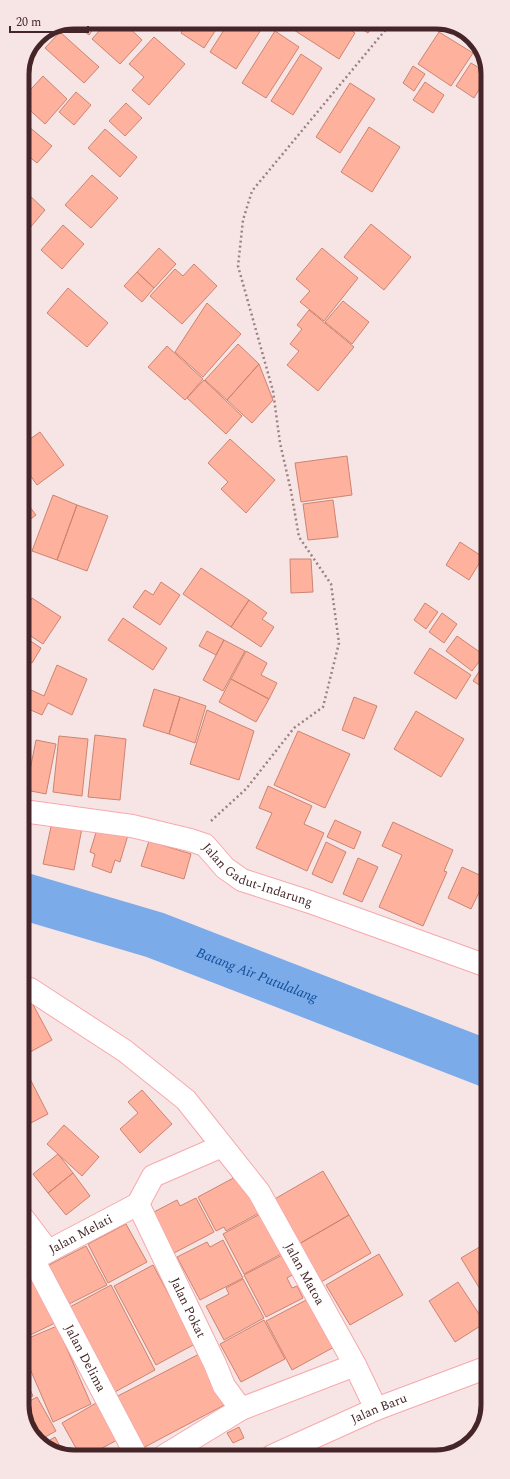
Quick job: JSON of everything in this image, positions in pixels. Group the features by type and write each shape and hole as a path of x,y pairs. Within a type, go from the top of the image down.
{"street":[{"name":"Jalan Gadut-Indarung","path":"29,811 132,826 205,845 225,868 242,880 310,902 481,964"},
{"name":"Jalan Matoa","path":"29,989 125,1051 186,1100 259,1192 355,1366 376,1409"},
{"path":"138,1204 153,1176 222,1146"},
{"name":"Jalan Melati","path":"35,1258 138,1204"},
{"name":"Jalan Pokat","path":"138,1204 215,1364 224,1386 241,1408"},
{"name":"Jalan Delima","path":"29,1236 35,1258 133,1450"},
{"path":"174,1450 241,1408 355,1366"},
{"name":"Jalan Baru","path":"285,1450 376,1409 481,1370"}],"path":[{"path":"190,840 246,789 294,728 323,707 332,675 339,643 331,584 299,537 292,491 280,443 273,391 238,266 243,220 252,191 386,29"}],"building":[{"path":"81,29 93,29 89,35"},
{"path":"101,29 130,29 142,40 120,64 92,39"},
{"path":"183,29 216,29 204,48 181,33"},
{"path":"225,29 261,29 236,69 210,52"},
{"path":"348,29 355,33 339,59 294,30"},
{"path":"362,29 370,29 368,33"},
{"path":"275,31 299,47 266,98 242,83"},
{"path":"60,32 99,67 84,83 45,48"},
{"path":"439,32 473,53 451,86 418,64"},
{"path":"154,37 185,64 149,105 132,90 144,77 129,64"},
{"path":"301,54 322,68 293,115 271,101"},
{"path":"471,63 481,69 481,86 474,98 456,86"},
{"path":"413,66 425,74 414,91 403,83"},
{"path":"43,76 67,99 45,124 29,109 29,91"},
{"path":"425,82 444,95 433,113 413,100"},
{"path":"350,83 375,99 340,153 316,137"},
{"path":"76,92 91,105 74,125 59,112"},
{"path":"126,103 142,118 125,136 109,121"},
{"path":"29,127 52,146 37,163 29,157"},
{"path":"369,127 400,147 372,192 341,172"},
{"path":"105,129 137,157 120,177 88,148"},
{"path":"92,175 118,198 91,228 65,205"},
{"path":"29,195 45,210 29,229"},
{"path":"371,224 411,257 384,290 344,257"},
{"path":"63,225 84,244 62,269 41,250"},
{"path":"159,248 176,264 154,288 137,272"},
{"path":"322,248 358,278 324,321 300,302 310,291 296,279"},
{"path":"194,264 217,286 182,324 150,296 175,269 183,276"},
{"path":"137,272 154,288 142,302 124,286"},
{"path":"68,288 108,323 87,347 47,313"},
{"path":"343,301 369,322 352,344 325,322"},
{"path":"207,303 241,334 203,377 175,352"},
{"path":"309,310 354,347 318,391 287,365 299,351 290,344 302,329 297,325"},
{"path":"238,344 259,364 227,400 205,380"},
{"path":"167,346 203,379 185,400 148,367"},
{"path":"259,364 273,400 252,423 227,400"},
{"path":"204,380 242,416 226,434 187,398"},
{"path":"40,432 64,465 37,485 29,474 29,440"},
{"path":"230,439 275,480 246,513 221,489 228,482 208,463"},
{"path":"347,456 352,495 301,502 295,463"},
{"path":"53,495 77,505 57,560 32,551"},
{"path":"333,500 338,537 308,540 303,504"},
{"path":"77,505 108,516 87,571 57,560"},
{"path":"29,506 36,515 29,520"},
{"path":"460,542 481,556 481,560 469,580 446,565"},
{"path":"290,559 311,559 313,592 291,593"},
{"path":"201,568 249,600 231,627 183,594"},
{"path":"161,582 180,595 160,625 133,607 145,590 153,595"},
{"path":"32,598 61,617 43,644 29,635 29,603"},
{"path":"249,600 267,613 262,619 274,627 261,647 231,627"},
{"path":"425,603 438,612 426,629 414,620"},
{"path":"442,613 457,624 444,643 429,632"},
{"path":"123,618 167,648 153,670 108,640"},
{"path":"207,631 224,640 216,655 199,646"},
{"path":"457,636 481,653 481,659 472,671 446,651"},
{"path":"29,640 41,648 32,663 29,661"},
{"path":"224,640 245,651 223,691 203,680"},
{"path":"430,648 471,675 456,699 414,673"},
{"path":"246,651 267,663 261,675 277,683 269,699 231,679"},
{"path":"57,665 87,679 72,715 48,703 42,715 29,709 29,695 31,690 44,696"},
{"path":"481,668 481,686 473,681"},
{"path":"231,679 269,699 256,722 219,702"},
{"path":"154,689 180,697 169,734 143,726"},
{"path":"180,697 206,706 195,743 169,734"},
{"path":"354,697 377,706 364,739 342,730"},
{"path":"207,710 254,731 239,780 190,764"},
{"path":"416,711 464,739 441,777 394,749"},
{"path":"298,731 350,754 325,808 274,785"},
{"path":"95,735 126,739 120,800 88,797"},
{"path":"59,736 88,739 82,796 53,792"},
{"path":"36,740 56,744 46,794 29,791 29,775"},
{"path":"268,786 312,806 304,824 324,833 307,871 256,848 272,813 259,808"},
{"path":"335,820 361,832 354,849 327,837"},
{"path":"52,822 82,828 74,870 43,864"},
{"path":"393,822 453,850 444,871 447,872 423,926 379,907 402,855 382,846"},
{"path":"98,826 128,835 120,862 115,860 111,873 92,866 95,854 90,852"},
{"path":"149,841 191,854 184,879 141,866"},
{"path":"326,842 346,852 332,883 312,874"},
{"path":"358,858 378,867 362,902 343,894"},
{"path":"462,867 481,876 481,888 471,909 448,898"},
{"path":"29,1000 52,1040 29,1053"},
{"path":"29,1077 48,1114 29,1124"},
{"path":"142,1090 172,1124 140,1153 120,1129 138,1113 128,1102"},
{"path":"64,1125 99,1157 82,1176 47,1144"},
{"path":"58,1154 73,1173 48,1193 33,1174"},
{"path":"323,1171 349,1215 299,1244 273,1200"},
{"path":"73,1173 90,1196 66,1215 48,1193"},
{"path":"239,1175 259,1213 226,1231 224,1227 216,1231 198,1197"},
{"path":"196,1198 214,1232 174,1253 152,1213 177,1200 180,1206"},
{"path":"262,1213 283,1253 244,1274 223,1234"},
{"path":"349,1215 371,1253 321,1282 299,1244"},
{"path":"126,1224 147,1262 108,1283 88,1244"},
{"path":"223,1240 243,1278 200,1300 177,1257 207,1242 210,1247"},
{"path":"86,1246 107,1285 69,1304 49,1265"},
{"path":"481,1246 481,1291 461,1258"},
{"path":"288,1252 299,1271 287,1278 292,1288 297,1286 303,1298 266,1317 244,1275"},
{"path":"379,1254 403,1295 350,1325 326,1285"},
{"path":"153,1265 195,1344 156,1365 114,1286"},
{"path":"32,1274 55,1323 29,1336 29,1276"},
{"path":"243,1279 264,1318 224,1340 206,1306 229,1294 226,1288"},
{"path":"458,1282 481,1317 481,1326 455,1342 429,1301"},
{"path":"111,1285 155,1370 113,1393 68,1308"},
{"path":"310,1298 336,1346 292,1370 266,1321"},
{"path":"264,1320 285,1359 241,1382 220,1344"},
{"path":"57,1326 91,1404 53,1422 29,1367 29,1338"},
{"path":"203,1352 230,1402 141,1449 114,1398"},
{"path":"29,1387 33,1396 29,1398"},
{"path":"37,1397 56,1431 43,1438 40,1435 32,1422 29,1411 29,1401"},
{"path":"96,1403 117,1440 99,1450 77,1450 62,1423"},
{"path":"239,1427 244,1438 233,1443 227,1433"},
{"path":"55,1437 61,1448 57,1447 47,1441"}],"waterway":[{"name":"Batang Air Putulalang","path":"29,898 155,935 481,1061"}]}
